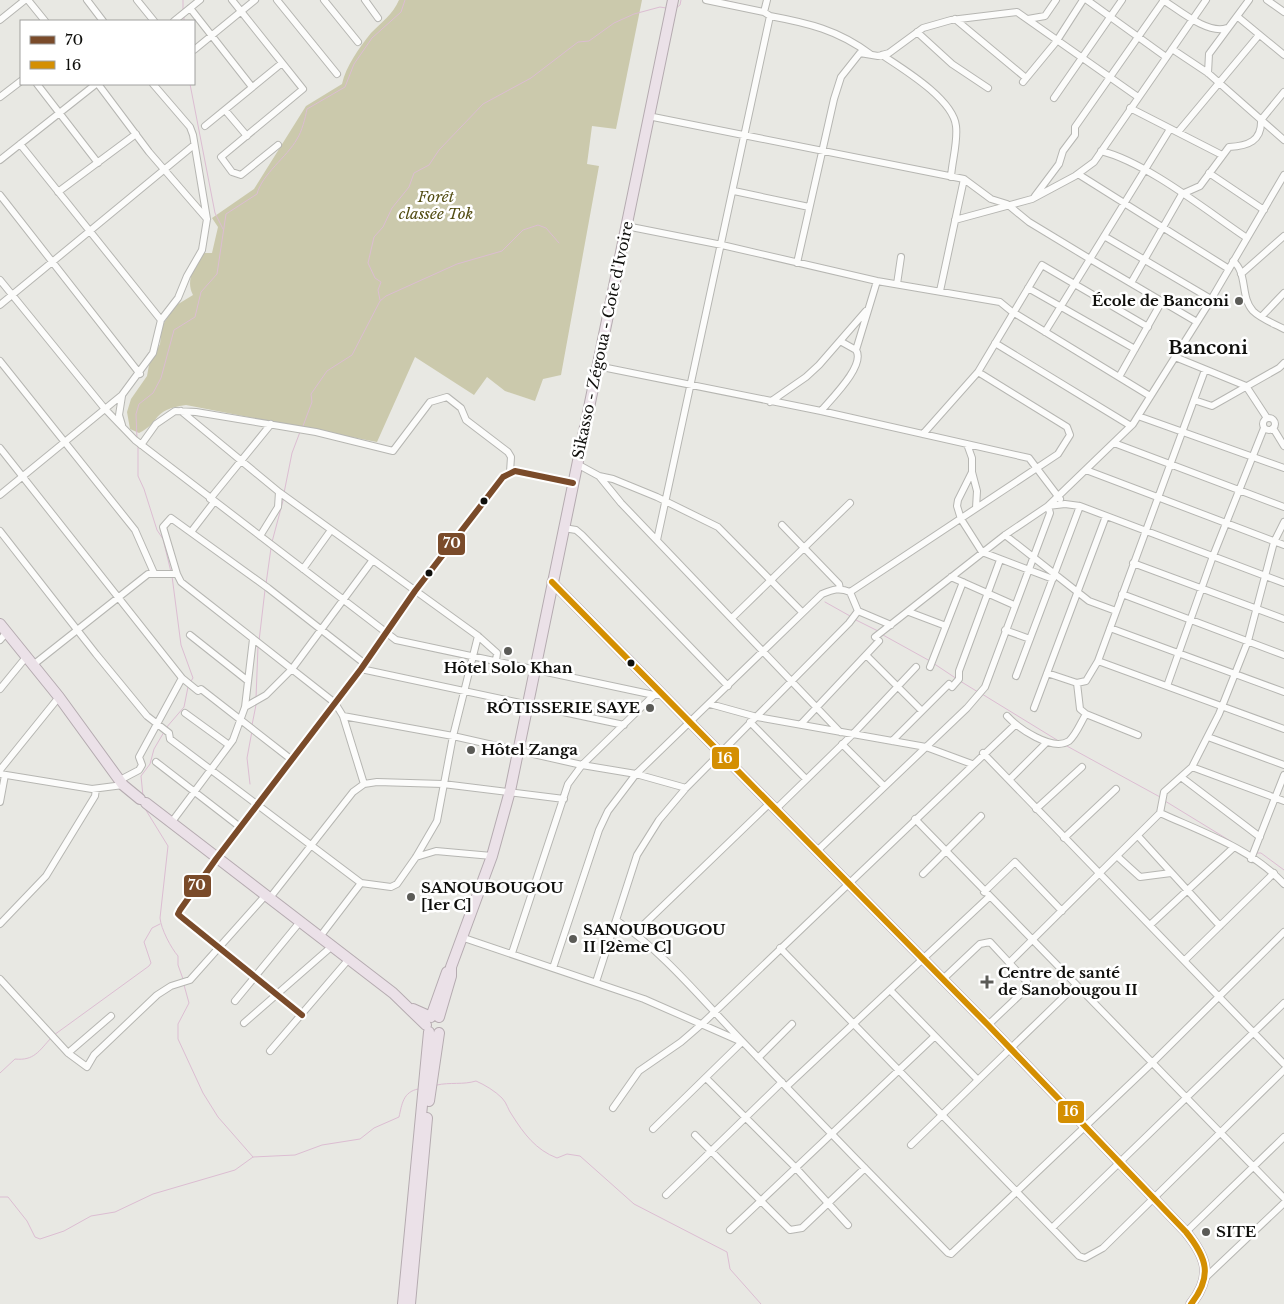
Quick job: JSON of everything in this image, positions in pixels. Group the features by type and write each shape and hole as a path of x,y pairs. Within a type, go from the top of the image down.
{"highway":[{"name":"Sikasso - Zégoua - Cote d'Ivoire","path":"423,1122 433,1025 451,976 451,967 461,937 492,856 510,791 673,0"},
{"path":"2,632 30,661 59,697 122,783 299,923 433,1025"},
{"path":"403,1304 423,1122"},
{"path":"410,1304 423,1122"}],"main road":[{"path":"552,582 988,1025 1186,1232 1198,1247 1205,1263 1205,1278 1199,1293 1191,1304"}],"street":[{"path":"0,20 26,0 44,20"},
{"path":"87,0 103,20"},
{"path":"137,0 153,20"},
{"path":"175,20 200,0"},
{"path":"232,0 303,89 221,157 236,174 245,172 278,145"},
{"path":"195,49 255,0"},
{"path":"277,0 337,74"},
{"path":"324,0 358,42"},
{"path":"365,0 378,18"},
{"path":"706,0 817,25 849,40 871,55"},
{"path":"657,540 746,135 767,14 767,0"},
{"path":"1028,20 1045,16 1056,0"},
{"path":"955,19 1025,80 1057,40 1083,0"},
{"path":"1088,0 1166,57"},
{"path":"1054,98 1122,0"},
{"path":"1032,199 1059,164 1063,151 1075,135 1075,127 1164,0 1210,29 1221,30 1228,27"},
{"path":"954,220 1007,204 1032,199 1078,174 1094,162 1206,0"},
{"path":"1208,73 1207,62 1214,47 1249,0"},
{"path":"1267,0 1284,12"},
{"path":"189,8 252,87"},
{"path":"796,262 822,151 842,77 860,53 882,55 917,32 955,19 1017,12 1138,97"},
{"path":"1238,16 1284,56"},
{"path":"1210,29 1214,38 1214,47"},
{"path":"917,32 952,64 988,88"},
{"path":"1178,132 1259,35"},
{"path":"1172,49 1208,73 1284,140"},
{"path":"882,55 932,89 953,116 956,126 951,177"},
{"path":"205,126 282,63"},
{"path":"0,97 20,81"},
{"path":"38,85 98,163"},
{"path":"0,160 96,85"},
{"path":"98,85 164,170 207,219"},
{"path":"0,495 105,410 122,395 140,374 156,348 161,320 178,298 187,276 202,250 207,219 190,127 154,85"},
{"path":"1131,283 1182,194 1200,186 1230,147 1244,146 1252,142 1262,128 1261,120 1284,92"},
{"path":"1130,108 1222,155"},
{"path":"225,110 247,136"},
{"path":"648,116 964,179 991,199 1007,204 1029,222 1197,322"},
{"path":"1046,332 1170,128"},
{"path":"58,192 136,134"},
{"path":"20,144 161,320"},
{"path":"0,305 194,145"},
{"path":"1101,151 1116,155 1144,170 1247,238"},
{"path":"1209,173 1264,210"},
{"path":"1078,174 1229,269"},
{"path":"801,724 867,656 877,639 891,624 909,612 982,552 1048,506 1131,426 1197,322 1264,210 1281,186 1284,175"},
{"path":"940,291 964,179"},
{"path":"734,191 809,207"},
{"path":"0,195 140,374"},
{"path":"626,226 722,245 877,281 1000,302 1150,396"},
{"path":"1104,236 1211,299"},
{"path":"1241,274 1284,236"},
{"path":"897,284 901,257"},
{"path":"1233,261 1239,266 1247,301 1254,312 1284,329"},
{"path":"924,434 978,372 1042,265 1148,326"},
{"path":"0,280 105,410 122,428 386,634 396,640 654,695 664,694"},
{"path":"821,411 855,368 858,360 856,350 877,281"},
{"path":"1028,288 1135,349"},
{"path":"1262,316 1284,293"},
{"path":"1119,377 1162,301"},
{"path":"770,402 806,377 868,309"},
{"path":"840,341 856,350"},
{"path":"996,343 1131,426"},
{"path":"1175,357 1246,386 1267,418 1274,421 1273,428 1283,443"},
{"path":"0,361 135,530 154,573"},
{"path":"1194,400 1212,406 1282,365 1284,375"},
{"path":"597,366 821,411 1029,458 1064,504"},
{"path":"1047,673 1077,683 1086,681 1098,661 1205,370"},
{"path":"850,592 1058,454 1070,435 1069,431 978,372"},
{"path":"122,395 119,415 122,428"},
{"path":"139,443 156,424 174,411 181,411 316,432 393,452 430,402 447,397 461,408 466,420 508,452 511,457 510,472"},
{"path":"181,411 279,492 478,636 497,653 496,660"},
{"path":"1138,416 1284,468"},
{"path":"1167,686 1251,457 1264,428 1263,422 1267,418"},
{"path":"191,532 212,500 271,424"},
{"path":"1264,428 1269,430 1273,428"},
{"path":"1114,443 1284,507"},
{"path":"967,444 972,458 972,472 977,491 976,508"},
{"path":"0,448 187,682 198,691 201,689 242,719 292,760"},
{"path":"577,464 599,476 613,479 666,501 718,527 802,612"},
{"path":"1086,470 1284,545"},
{"path":"302,1015 178,914 216,858 363,666 415,591 503,477 515,471 574,483"},
{"path":"972,472 958,500 957,506 960,519 982,552 1028,570 1054,577"},
{"path":"599,476 621,503 840,732"},
{"path":"260,536 278,507 279,492"},
{"path":"732,618 850,503"},
{"path":"1048,506 1064,504 1080,506 1284,583"},
{"path":"817,851 966,708 984,686 1050,513 1048,506"},
{"path":"1016,676 1080,506"},
{"path":"1034,708 1106,516"},
{"path":"364,784 343,716 335,703 181,582 173,573 163,527 171,518 321,628 363,666 464,691 624,725"},
{"path":"1009,963 1138,836 1160,812 1164,792 1192,767 1222,706 1248,641 1274,542 1284,522"},
{"path":"782,525 839,584 840,589"},
{"path":"564,528 576,530 582,535 728,686"},
{"path":"303,569 331,530"},
{"path":"0,531 147,716 169,733 170,739 361,883 391,887 396,884 416,857 438,821 443,784 453,736 478,636"},
{"path":"1005,535 1033,557 1054,577 1078,592 1088,601 1116,611"},
{"path":"892,741 922,711 959,679 959,671 1000,560"},
{"path":"245,707 266,694 292,669 372,561"},
{"path":"1133,563 1284,618"},
{"path":"0,689 30,661 78,630 148,574 173,573"},
{"path":"951,578 1014,605"},
{"path":"930,667 963,582"},
{"path":"553,968 599,830 608,811 636,774 822,594 840,589 850,592"},
{"path":"850,592 858,611 891,624"},
{"path":"1122,594 1284,655"},
{"path":"596,982 637,855 660,820 686,788 793,681 858,611"},
{"path":"909,612 946,626"},
{"path":"1110,628 1284,692"},
{"path":"1005,630 1030,639"},
{"path":"190,635 248,681"},
{"path":"171,823 229,745 242,719 253,639"},
{"path":"867,656 922,711"},
{"path":"1098,661 1284,729"},
{"path":"635,933 773,806 806,779 852,735 916,667"},
{"path":"2,773 96,789 122,783 139,770 142,765 138,757 187,682"},
{"path":"1077,683 1080,709 1086,714 1138,735"},
{"path":"512,953 568,784 582,765 654,695"},
{"path":"0,802 2,773 59,697"},
{"path":"710,704 757,717 926,747 972,764"},
{"path":"185,713 229,745"},
{"path":"1007,716 1015,725 1046,743 1068,741 1086,714"},
{"path":"343,716 453,736 582,765 636,774 686,788"},
{"path":"750,722 806,779"},
{"path":"613,1108 639,1071 681,1042 703,1023 983,753 1015,725"},
{"path":"1208,737 1284,766"},
{"path":"1009,780 1046,743"},
{"path":"842,744 884,786"},
{"path":"983,753 1284,1064"},
{"path":"156,762 240,827"},
{"path":"1036,809 1082,767"},
{"path":"1192,767 1284,802"},
{"path":"1253,854 1284,775"},
{"path":"1181,777 1260,837"},
{"path":"0,979 53,1038 68,1053 87,1067 94,1055 157,995 171,986 184,983 267,898 353,792 364,784 377,782 443,784 564,799"},
{"path":"0,924 46,876 95,796 96,789"},
{"path":"1064,838 1116,789"},
{"path":"1160,812 1226,842 1233,848 1253,854 1284,884"},
{"path":"923,874 981,816"},
{"path":"914,820 1153,1062 1284,1198"},
{"path":"1138,836 1220,926"},
{"path":"1150,925 1233,848"},
{"path":"416,857 436,851 492,856"},
{"path":"1118,857 1134,874 1140,877 1171,873"},
{"path":"666,1195 746,1118 890,990 986,894 1015,862 1062,911"},
{"path":"1185,960 1274,873"},
{"path":"319,938 361,883"},
{"path":"616,920 635,933 714,1012 948,1253 955,1252 1016,1191 1220,997 1284,932"},
{"path":"235,1001 299,923"},
{"path":"461,937 596,982 703,1023 742,1042"},
{"path":"942,980 984,942 990,942 1027,982 1026,988 988,1025"},
{"path":"244,1023 331,947"},
{"path":"780,948 1079,1256 1085,1258 1103,1248 1284,1070"},
{"path":"270,1051 348,960"},
{"path":"911,1146 1076,985"},
{"path":"890,990 978,1080"},
{"path":"1052,1227 1188,1098 1284,1003"},
{"path":"68,1053 111,1016"},
{"path":"758,1058 792,1024"},
{"path":"730,1230 830,1133 935,1036"},
{"path":"653,1129 742,1042"},
{"path":"706,1078 848,1225"},
{"path":"696,1135 790,1230 802,1228 865,1168"},
{"path":"1186,1232 1284,1136"},
{"path":"1205,1278 1284,1204"}],"green space":[{"name":"Forêt classée Tok","path":"399,0 642,0 616,129 592,126 587,164 599,166 561,375 543,379 535,401 505,391 487,377 474,395 415,357 377,442 186,405 161,413 151,425 139,433 130,429 127,412 131,399 147,376 149,365 160,344 162,326 175,306 193,295 190,279 202,253 212,253 218,227 212,218 254,189 306,106 342,84 350,64 358,51 371,33 390,14"}],"waterway":[{"path":"183,0 183,9"},
{"path":"137,439 136,414 139,404 153,393 161,378 174,330 195,317 201,292 217,274 226,214 257,194 269,173 293,146 302,129 307,109 345,87 354,64 372,38 401,12 405,0"},
{"path":"675,9 680,5 681,0"},
{"path":"723,0 744,5"},
{"path":"380,300 378,290 381,282 375,278 368,263 374,237 383,227 392,208 409,187 414,173 429,165 439,150 483,104 531,78 578,42 589,41 614,23 634,14 660,7 666,8"},
{"path":"190,85 215,213 223,229"},
{"path":"303,426 312,402 311,394 327,371 352,355 380,301 386,296 457,264 502,251 523,230 538,225 546,228 559,243"},
{"path":"284,493 292,453 300,432"},
{"path":"138,445 138,476 157,530 163,539 171,572"},
{"path":"272,542 284,497"},
{"path":"266,584 271,548"},
{"path":"172,576 181,645 193,678 191,681"},
{"path":"259,641 265,590"},
{"path":"825,602 850,616"},
{"path":"856,620 878,631"},
{"path":"883,635 930,661"},
{"path":"256,698 258,647"},
{"path":"933,663 957,679"},
{"path":"960,681 978,692"},
{"path":"166,728 184,707 188,687"},
{"path":"982,694 1057,740"},
{"path":"252,725 256,705"},
{"path":"250,784 247,758 252,731"},
{"path":"143,796 141,776 150,764 154,749 164,732"},
{"path":"1065,745 1160,797"},
{"path":"1165,801 1232,842"},
{"path":"144,807 168,846 160,918 167,938 178,956 178,965 183,979"},
{"path":"1256,853 1261,853 1284,870"},
{"path":"54,1035 149,966 151,963 144,942 152,928 160,924"},
{"path":"184,985 189,1003 178,1024 178,1039 203,1093 218,1117 253,1157"},
{"path":"0,1073 15,1059 32,1057 51,1038"},
{"path":"437,1085 476,1081 486,1086 504,1100 526,1135 543,1151 557,1158 567,1154 580,1156 634,1204 727,1252 730,1269 761,1304"},
{"path":"0,1197 8,1197 27,1221 35,1237 40,1239 64,1231 91,1216 115,1212 153,1194 235,1170 253,1157 295,1155 322,1145 360,1139 374,1128 399,1117 402,1103 406,1096 418,1089"}],"transit line":[{"name":"70","path":"302,1015 180,916 178,914 180,910 216,859 361,669 415,591 503,477 515,471 573,483"},
{"name":"16","path":"552,582 988,1025 1186,1232 1199,1250 1205,1267 1202,1285 1191,1304"}],"place":[{"name":"École de Banconi","path":"1239,301"},
{"name":"Hôtel Solo Khan","path":"508,651"},
{"name":"RÔTISSERIE SAYE","path":"650,708"},
{"name":"Hôtel Zanga","path":"471,750"},
{"name":"SANOUBOUGOU [1er C]","path":"411,897"},
{"name":"SANOUBOUGOU II [2ème C]","path":"573,939"},
{"name":"Centre de santé de Sanobougou II","path":"987,982"},
{"name":"SITE","path":"1206,1232"}],"district":[{"name":"Banconi","path":"1208,348"}]}
